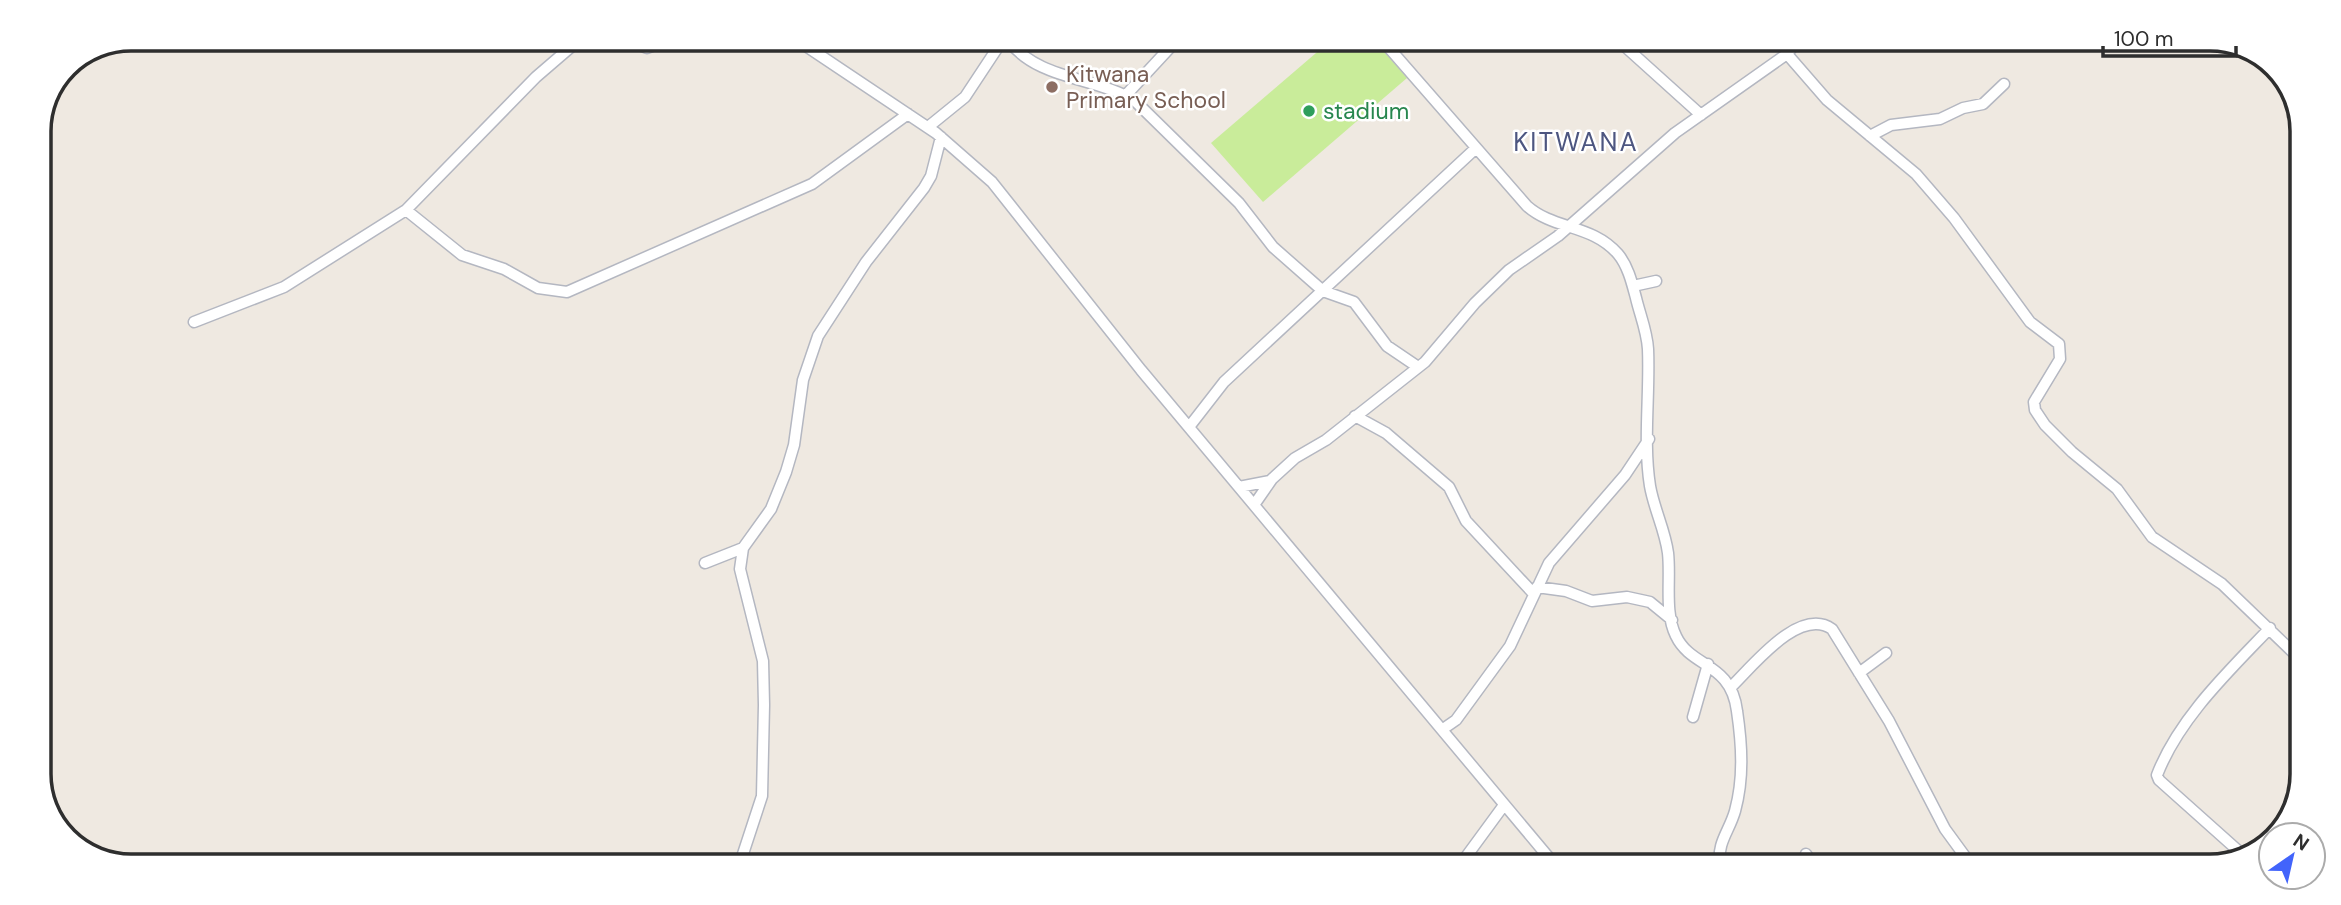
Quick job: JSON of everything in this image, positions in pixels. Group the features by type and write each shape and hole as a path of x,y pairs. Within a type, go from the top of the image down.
{"street":[{"path":"194,322 284,287 406,209 536,78 567,51"},
{"path":"814,51 942,137 992,181 1189,427 1546,854"},
{"path":"928,127 965,97 995,51"},
{"path":"1022,51 1056,72 1126,95 1239,203 1273,247 1323,291 1354,302 1387,346 1418,367"},
{"path":"1126,95 1167,51"},
{"path":"1392,51 1475,149 1540,218 1588,230 1610,246 1619,255 1633,286 1648,348 1649,475 1668,554 1672,621 1681,645 1708,664 1730,688 1739,727 1741,785 1734,814 1720,841 1720,854"},
{"path":"1630,51 1702,115"},
{"path":"1254,505 1270,481 1295,458 1326,440 1438,350 1484,293 1675,133 1789,51"},
{"path":"1787,54 1827,100 1928,187 2030,322 2059,344 2060,359 2034,402 2039,416 2067,448 2117,489 2152,537 2222,584 2290,649"},
{"path":"1870,136 1891,125 1940,119 1963,108 1983,104 2004,85"},
{"path":"406,209 463,255 504,269 547,291 567,292 812,184 908,114"},
{"path":"743,854 762,796 764,705 763,661 740,569 743,548 771,509 786,472 794,444 803,380 817,336 866,262 924,188 931,176 942,137"},
{"path":"1189,427 1224,382 1475,149"},
{"path":"1633,286 1656,281"},
{"path":"1355,416 1379,427 1438,476 1455,496 1466,521 1535,590 1566,591 1592,601 1627,597 1650,601 1672,621"},
{"path":"1443,729 1456,720 1510,646 1535,590 1566,541 1616,486 1649,438"},
{"path":"1239,487 1270,481"},
{"path":"705,563 743,548"},
{"path":"1730,688 1771,646 1806,624 1818,622 1832,629 1889,721 1945,829 1963,854"},
{"path":"2237,850 2159,780 2157,775 2175,741 2218,681 2270,628"},
{"path":"1859,673 1886,653"},
{"path":"1693,717 1708,664"},
{"path":"1468,854 1504,805"}],"green space":[{"name":"stadium","path":"1318,51 1384,51 1407,78 1263,202 1211,143"}],"place":[{"name":"Kitwana Primary School","path":"1052,87"},
{"name":"stadium","path":"1309,111"}],"district":[{"name":"KITWANA","path":"1576,142"}]}
